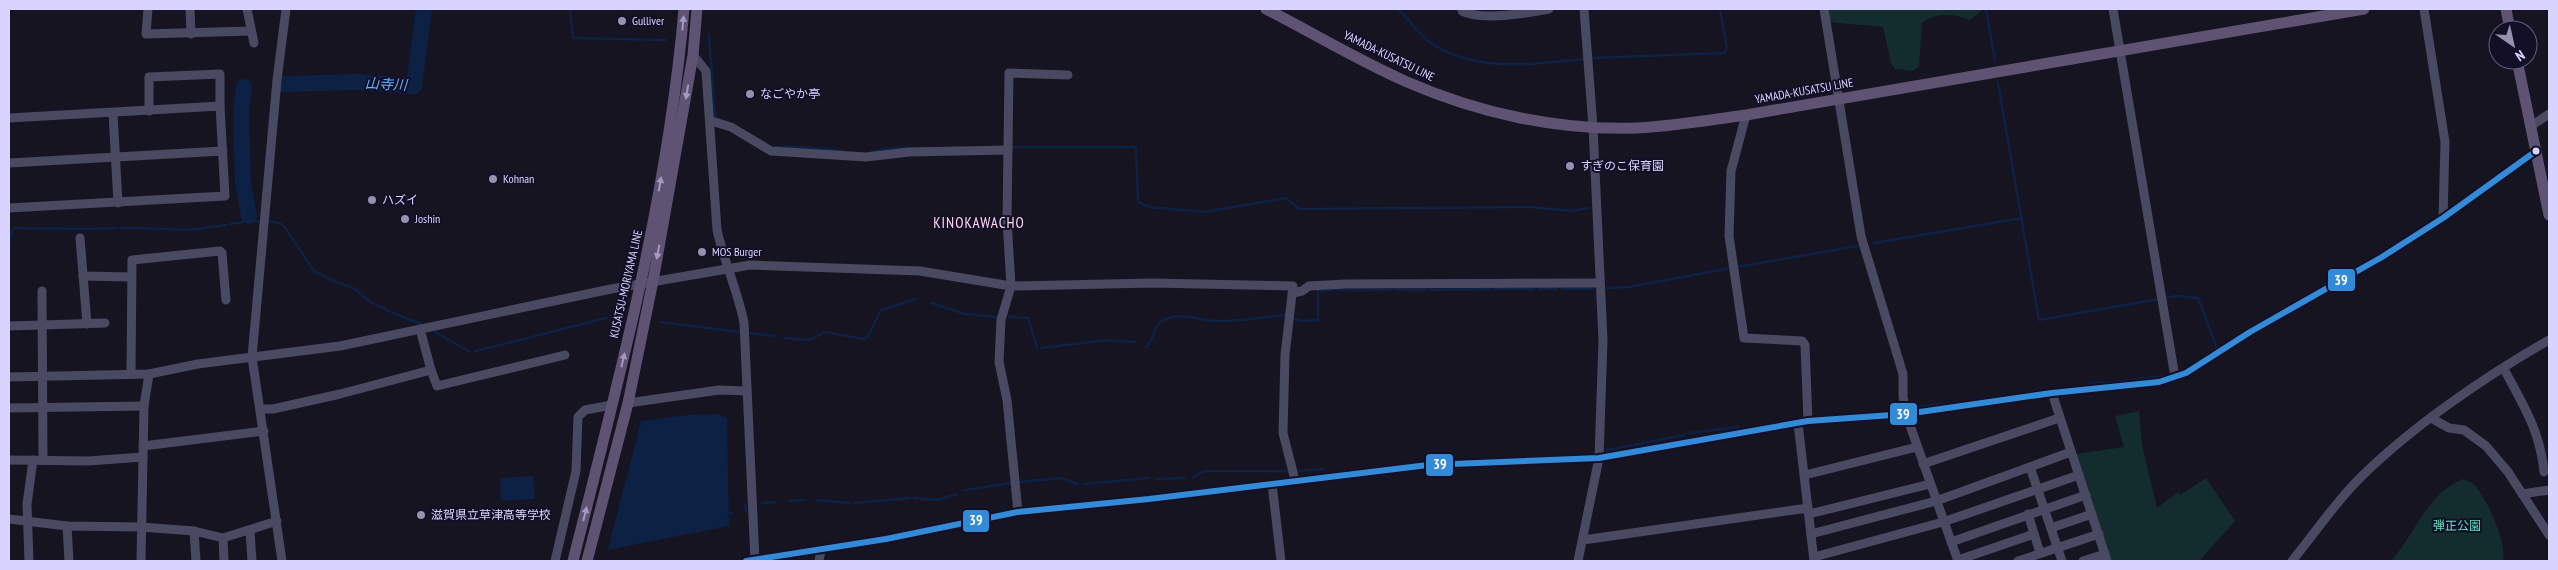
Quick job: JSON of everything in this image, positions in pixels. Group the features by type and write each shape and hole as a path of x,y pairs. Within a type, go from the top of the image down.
{"main road":[{"name":"KUSATSU-MORIYAMA LINE","path":"573,561 640,284 679,66 684,9"},
{"name":"KUSATSU-MORIYAMA LINE","path":"587,561 622,418 628,402 653,281 693,55 697,9"},
{"name":"YAMADA-KUSATSU LINE","path":"1266,9 1408,82 1459,102 1499,113 1593,127 1636,128 1677,125 1746,115 2364,9"},
{"path":"2519,70 2549,215"}],"street":[{"path":"148,9 146,34 251,32"},
{"path":"190,9 191,34"},
{"path":"247,9 254,44"},
{"path":"282,561 252,357 277,80 286,9"},
{"path":"1462,9 1462,11 1471,14 1515,14 1549,9"},
{"path":"1578,561 1599,458 1603,340 1593,127 1584,9"},
{"path":"1824,9 1861,236 1903,374 1903,396 1906,414 1958,561 2034,534"},
{"path":"2113,9 2175,377"},
{"path":"2424,9 2445,142 2443,218"},
{"path":"693,55 706,71 711,121 715,223 744,324 750,561 821,550 1018,512 1465,462 1599,458 1808,421 1906,414 2052,393 2159,382 2175,377 2382,257 2443,218 2536,151"},
{"path":"1018,512 1007,400 999,362 1000,320 1011,286 1007,220 1009,73 1068,75"},
{"path":"9,208 224,196 220,74 149,77 149,111"},
{"path":"9,118 113,114 220,106"},
{"path":"113,114 118,203"},
{"path":"2531,126 2549,114"},
{"path":"1746,115 1731,171 1729,236 1744,338 1802,341 1806,345 1808,421"},
{"path":"711,121 731,127 771,151 866,157 909,152 1008,150"},
{"path":"9,163 222,152"},
{"path":"80,238 87,324"},
{"path":"131,374 132,260 220,251 222,253 226,300"},
{"path":"9,378 149,374 198,364 340,346 653,281 750,266 920,270 1011,286 1180,284 1293,286 1285,355 1283,433 1295,480"},
{"path":"83,276 131,277"},
{"path":"1293,293 1302,291 1309,286 1346,284 1599,283"},
{"path":"42,290 43,460"},
{"path":"9,326 105,323"},
{"path":"420,329 430,370 437,386 565,356"},
{"path":"2292,561 2361,477 2430,418 2549,340"},
{"path":"2504,369 2536,430 2542,448 2544,472"},
{"path":"261,409 273,409 340,394 430,370"},
{"path":"141,561 144,406 149,374"},
{"path":"628,402 720,390 747,391"},
{"path":"2052,393 2106,558 2083,561"},
{"path":"9,408 144,406"},
{"path":"555,561 576,471 578,417 585,410 612,406"},
{"path":"1923,464 2059,418"},
{"path":"2430,418 2449,428 2464,430 2486,446 2508,472 2549,535"},
{"path":"1798,423 1814,559 1943,522 2079,475"},
{"path":"143,446 264,431"},
{"path":"1805,475 1917,447"},
{"path":"1811,534 1936,501 2071,452"},
{"path":"9,460 88,461 143,457"},
{"path":"29,561 27,504 33,460"},
{"path":"2030,467 2062,561"},
{"path":"1272,484 1281,561"},
{"path":"1583,540 1809,511 1930,484"},
{"path":"2522,494 2549,490"},
{"path":"1951,542 2086,495"},
{"path":"2028,514 2040,553"},
{"path":"2051,528 2092,514"},
{"path":"9,519 67,526 141,527 194,531 223,538 277,521"},
{"path":"67,526 69,561"},
{"path":"194,531 196,561"},
{"path":"250,531 252,561"},
{"path":"2018,561 2098,534"},
{"path":"223,538 224,561"},
{"path":"819,561 821,550"}],"green space":[{"path":"1827,9 1983,9 1970,20 1958,16 1945,15 1927,19 1922,23 1919,66 1913,71 1895,69 1891,63 1883,27 1828,21"},
{"path":"2139,411 2142,445 2157,508 2178,492 2180,495 2206,478 2235,521 2199,561 2110,561 2075,454 2124,447 2115,416"},
{"name":"弾正公園","path":"2463,479 2473,484 2490,509 2502,543 2503,561 2391,561 2431,504 2450,486"}],"water":[{"path":"718,414 727,418 729,526 608,550 641,421 688,415"},
{"path":"533,476 535,499 501,501 500,478"}],"waterway":[{"name":"山寺川","path":"281,84 355,82 414,86 424,9"},
{"path":"570,9 573,38 666,40"},
{"path":"1398,9 1427,40 1445,51 1464,58 1504,64 1545,63 1585,59"},
{"path":"1591,58 1724,53 1727,48 1720,9"},
{"path":"1986,9 1995,61"},
{"path":"709,35 715,116 721,120"},
{"path":"1998,83 2039,320 2159,299"},
{"name":"山寺川","path":"244,87 241,111 243,182 249,216"},
{"path":"774,147 805,147 843,151"},
{"path":"1010,147 1136,147 1138,202 1149,207 1204,212 1286,198 1299,209 1530,207 1572,211 1588,208"},
{"path":"871,152 892,148 910,148"},
{"path":"1874,243 2022,218"},
{"name":"山寺川","path":"247,221 258,221"},
{"path":"269,221 282,224"},
{"path":"230,224 244,222"},
{"path":"203,228 226,225"},
{"path":"284,226 314,271 355,289 369,301 391,312"},
{"path":"9,253 10,235 14,228 84,229"},
{"path":"86,229 116,228"},
{"path":"120,228 201,229"},
{"path":"1737,267 1858,246"},
{"path":"1605,288 1629,287 1731,268"},
{"path":"1430,290 1491,289"},
{"path":"1495,289 1534,289"},
{"path":"1539,289 1557,289"},
{"path":"1562,289 1593,289"},
{"path":"1295,319 1301,321 1318,320 1318,291 1331,290"},
{"path":"1336,290 1392,290"},
{"path":"1396,290 1426,290"},
{"path":"2166,298 2176,296 2198,298 2217,348"},
{"path":"786,338 809,340 825,332 864,339 868,336 881,310 916,299"},
{"path":"932,303 965,314 998,317"},
{"path":"393,313 423,325"},
{"path":"1146,347 1151,342 1159,323 1168,318 1181,316 1223,321 1285,315"},
{"path":"610,316 618,316"},
{"path":"1009,317 1028,318 1037,347"},
{"path":"531,337 606,318"},
{"path":"660,322 740,332"},
{"path":"435,332 470,352"},
{"path":"748,333 776,336"},
{"path":"475,351 528,338"},
{"path":"1041,348 1107,340 1135,342"},
{"path":"2115,382 2165,376"},
{"path":"2090,384 2110,382"},
{"path":"1916,407 1942,404"},
{"path":"1689,433 1738,427"},
{"path":"1607,450 1684,435"},
{"path":"1298,471 1324,469"},
{"path":"1193,477 1204,471 1287,471"},
{"path":"1019,482 1061,478 1078,484"},
{"path":"1084,484 1149,478"},
{"path":"1157,479 1185,478"},
{"path":"965,490 1011,483"},
{"path":"914,498 937,500 957,494"},
{"path":"854,503 910,498"},
{"path":"790,501 804,500"},
{"path":"816,500 850,503"},
{"path":"762,503 776,502"},
{"path":"745,505 746,511"}],"transit line":[{"name":"39","path":"746,561 886,539 1018,512 1149,499 1428,465 1599,458 1808,421 1906,414 2052,393 2159,382 2186,373 2250,332 2382,257 2443,218 2536,151"}],"place":[{"name":"Gulliver","path":"622,21"},
{"name":"なごやか亭","path":"750,94"},
{"name":"すぎのこ保育園","path":"1570,166"},
{"name":"Kohnan","path":"493,179"},
{"name":"ハズイ","path":"372,200"},
{"name":"Joshin","path":"405,219"},
{"name":"MOS Burger","path":"702,252"},
{"name":"滋賀県立草津高等学校","path":"421,515"}],"district":[{"name":"KINOKAWACHO","path":"979,223"}]}
